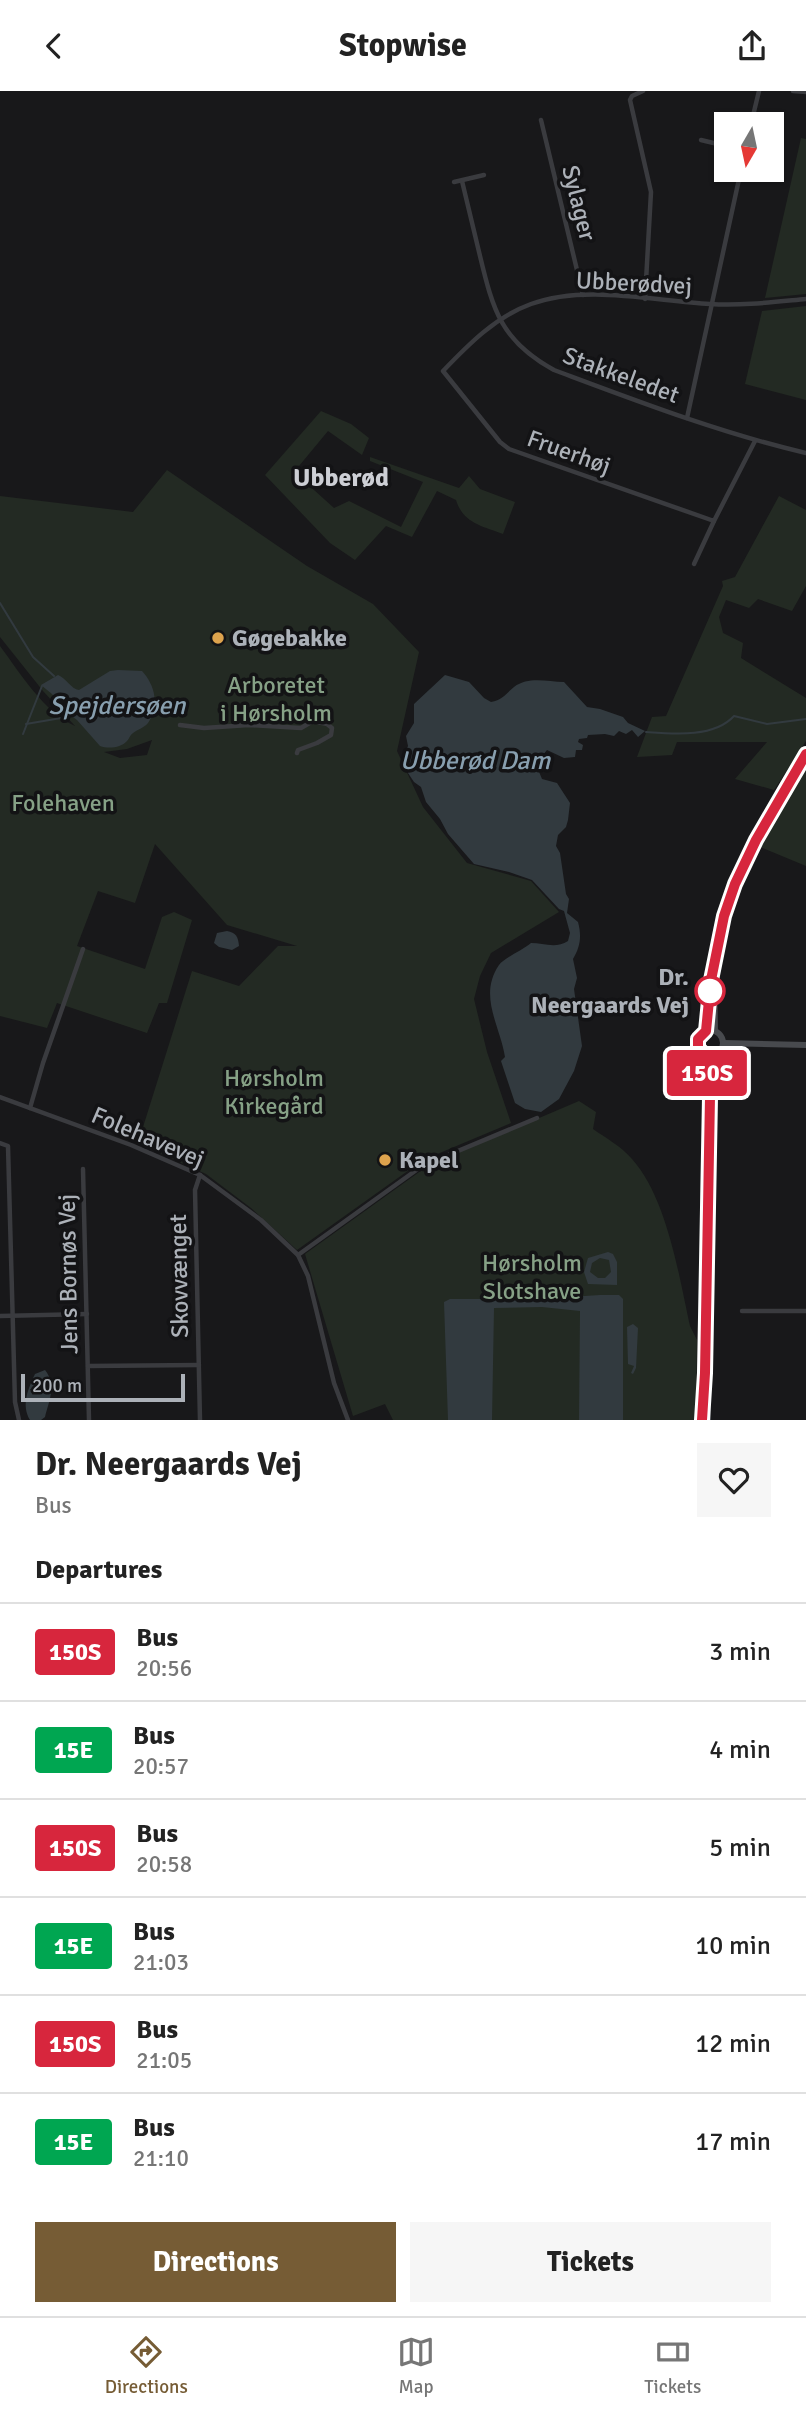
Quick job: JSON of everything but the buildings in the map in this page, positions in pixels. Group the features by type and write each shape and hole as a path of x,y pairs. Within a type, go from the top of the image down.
{"main road":[{"path":"706,1031 713,972 724,916 735,884 756,840 806,754"},
{"path":"713,972 715,1031"},
{"path":"710,1097 716,1055 723,1048 722,1037 715,1031 706,1031 699,1035 697,1043 701,1052 706,1056 716,1055"},
{"path":"723,1043 806,1045"},
{"path":"702,1420 710,1097 706,1056"},
{"path":"705,1373 708,1420"}],"street":[{"path":"643,91 632,96 630,100 651,192 645,299"},
{"path":"754,112 759,91"},
{"path":"793,91 806,92"},
{"name":"Sylager","path":"541,120 583,295"},
{"path":"701,140 714,143"},
{"path":"454,182 484,175"},
{"name":"Stakkeledet","path":"462,181 488,293 499,320 511,338 540,363 687,418 755,441 806,453"},
{"path":"687,418 738,182"},
{"name":"Ubberødvej","path":"443,371 499,320 542,300 583,295 742,305 806,299"},
{"name":"Fruerhøj","path":"443,371 500,442 509,449 714,521"},
{"path":"694,564 755,441"},
{"path":"180,725 204,728 249,725 301,728 313,721 331,726 331,734 296,753"},
{"path":"30,1108 83,949"},
{"name":"Folehavevej","path":"0,1097 131,1145 200,1175 261,1220 298,1255 308,1276 334,1383 348,1420"},
{"path":"298,1255 422,1167 537,1118"},
{"path":"0,1143 8,1146 15,1407 19,1420"},
{"name":"Jens Bornøs Vej","path":"83,1169 89,1420"},
{"name":"Skovvænget","path":"200,1175 195,1190 200,1420"},
{"path":"742,1311 806,1311"},
{"path":"0,1316 87,1314"},
{"path":"88,1366 199,1365"}],"green space":[{"path":"801,138 806,139 806,294 765,298"},
{"path":"806,306 806,400 745,384 762,311"},
{"path":"321,411 351,424 369,438 362,455 328,431 294,472 334,508 349,501 401,527 423,482 370,461 370,457 459,488 469,476 480,489 515,502 503,534 474,523 463,514 456,500 437,491 412,537 386,526 355,560 330,543 265,475"},
{"name":"Arboretet i Hørsholm","path":"167,470 307,566 373,604 419,652 397,751 423,807 467,863 531,881 559,912 491,953 480,976 474,999 487,1052 511,1123 423,1160 297,1250 251,1208 206,1174 138,1143 192,971 239,986 278,946 297,946 227,925 155,844 135,903 98,891 77,946 145,969 162,917 174,912 192,920 167,1003 159,1003 147,1033 57,1003 47,1028 0,1016 0,646 43,702 75,726 0,637 0,496 133,512","holes":["152,740 147,755 120,758 104,752 127,749"]},
{"path":"779,496 806,510 806,586 792,611 758,599 749,608 726,600 719,617 723,633 743,643 741,658 806,698 806,741 774,790 735,779 767,742 677,742 672,755 637,757 652,717 666,716 723,586 722,581 735,577"},
{"path":"806,767 806,866 760,847"},
{"name":"Hørsholm Slotshave","path":"579,1101 596,1112 593,1129 624,1151 644,1175 663,1216 690,1326 697,1340 696,1420 393,1420 385,1404 353,1416 305,1254 429,1165"}],"water":[{"name":"Spejdersøen","path":"110,671 142,671 153,689 155,703 148,723 124,743 114,747 100,746 41,685 58,675 79,690"},
{"name":"Ubberød Dam","path":"445,675 469,682 491,702 526,682 564,682 587,707 623,717 628,723 645,731 638,737 632,730 626,734 619,731 614,736 588,735 587,738 579,739 578,742 583,745 582,750 576,750 575,757 564,758 547,750 542,756 546,761 544,765 539,764 538,760 535,762 542,779 557,783 570,803 566,827 558,835 556,846 560,853 569,899 567,913 578,922 580,932 579,946 573,959 582,1046 574,1071 559,1099 541,1112 525,1109 515,1103 501,1061 505,1057 492,1011 490,988 499,965 505,960 531,943 554,945 568,941 570,933 564,911 532,880 474,864 448,834 426,802 421,787 408,773 404,755 408,746 406,736 414,723 414,704"},
{"path":"227,931 234,934 238,940 239,946 232,950 214,943 217,933"},
{"path":"608,1252 613,1254 617,1262 617,1285 588,1284 584,1272 588,1258","holes":["600,1258 609,1260 611,1272 605,1278 598,1278 590,1272 592,1263"]},
{"path":"619,1295 623,1299 623,1420 579,1420 580,1311 542,1307 494,1308 492,1420 448,1420 444,1302 450,1299 538,1299"},
{"path":"633,1324 638,1328 636,1368 633,1374 631,1373 634,1366 628,1364 627,1327"},
{"path":"45,1370 51,1387 45,1417 41,1420 30,1420 26,1409 28,1391 35,1374"}],"waterway":[{"path":"0,603 33,657 54,676"},
{"path":"23,734 42,686"},
{"path":"26,724 73,716"},
{"path":"646,732 693,733 716,728 734,716 767,724 806,719"}],"bus line":[{"name":"150S","path":"702,1420 710,1097 706,1056 697,1043 706,1031 717,949 735,884 756,840 806,754"}],"place":[{"name":"Gøgebakke","path":"218,638"},
{"name":"Dr. Neergaards Vej","path":"710,991"},
{"name":"Kapel","path":"385,1160"}],"district":[{"name":"Ubberød","path":"341,477"}],"park label":[{"name":"Folehaven","path":"63,803"},
{"name":"Hørsholm Kirkegård","path":"274,1092"}]}
